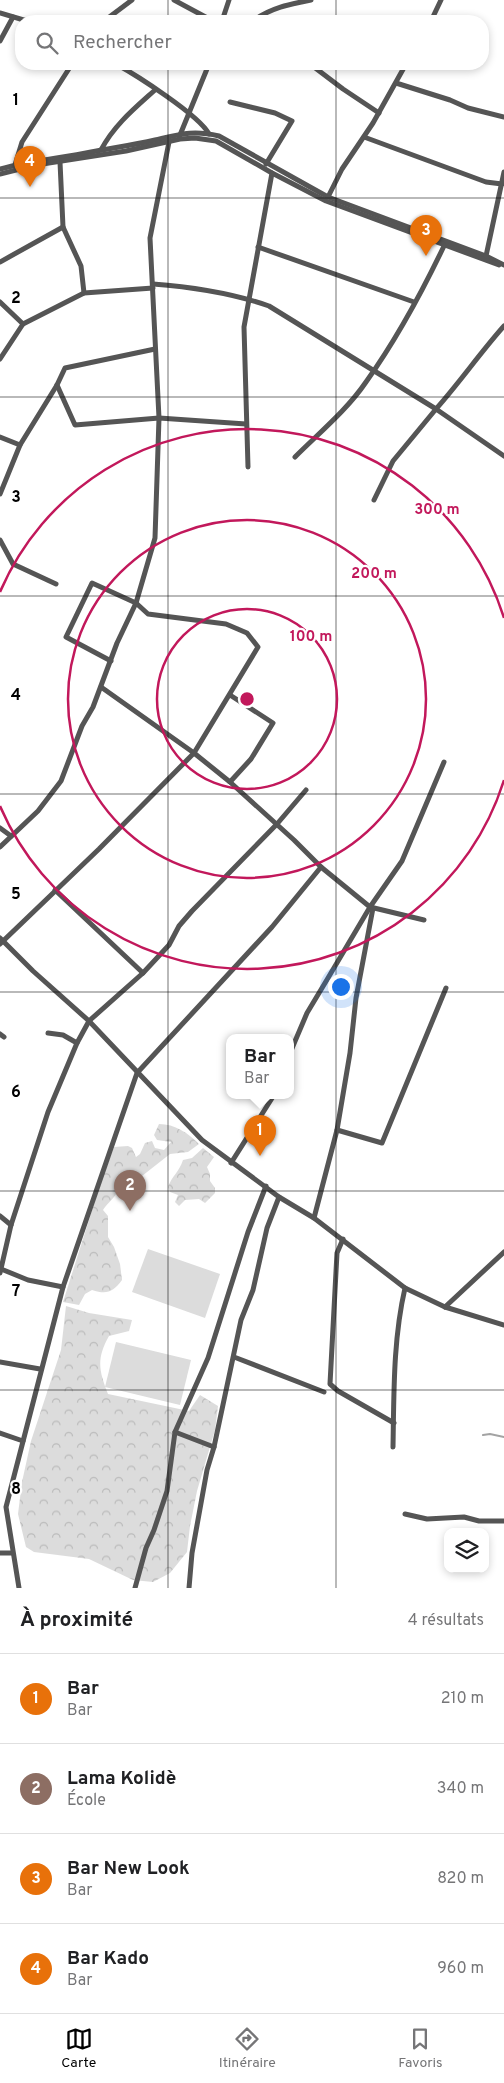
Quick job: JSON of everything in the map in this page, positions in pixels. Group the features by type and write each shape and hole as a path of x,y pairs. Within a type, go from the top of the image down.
{"street":[{"path":"112,15 132,0"},
{"path":"174,0 202,15"},
{"path":"224,15 229,0"},
{"path":"261,15 283,6 311,0"},
{"path":"434,15 441,0"},
{"path":"0,13 13,16 0,41"},
{"path":"15,165 22,142 68,70"},
{"path":"125,70 188,112 205,127 208,134"},
{"path":"180,136 188,112 196,100 207,70"},
{"path":"318,70 379,113"},
{"path":"328,197 342,169 379,113 403,70"},
{"path":"396,84 450,100 468,108 504,117"},
{"path":"101,150 109,135 123,119 156,90"},
{"path":"230,102 275,113 292,121 266,164"},
{"path":"0,168 198,132 219,136 328,197 486,256 504,266"},
{"path":"0,174 36,165 169,142 180,136 216,141 326,201 444,246 504,266"},
{"path":"364,137 486,182 502,184"},
{"path":"0,847 38,811 61,781 82,726 93,708 111,660 136,603 155,538 159,418 150,238 169,142"},
{"path":"60,162 63,227 80,266 84,293"},
{"path":"486,256 504,172"},
{"path":"248,467 244,327 272,173"},
{"path":"0,262 63,227"},
{"path":"295,457 353,399 374,371 444,246"},
{"path":"258,247 414,302"},
{"path":"0,359 23,324 84,293 153,286 186,287 248,299 269,306 436,409 504,456"},
{"path":"0,302 23,324"},
{"path":"374,500 393,461 461,381 486,346 504,326"},
{"path":"0,494 20,445 57,385 65,368 155,349"},
{"path":"57,385 75,425 159,418 246,424"},
{"path":"0,437 20,445"},
{"path":"0,540 13,564 56,584"},
{"path":"111,660 66,638 92,583 136,603 148,614 226,624 247,633 258,647 194,753 99,849 1,939 33,971 89,1021 202,1140 231,1163 314,1218 405,1288 446,1308 504,1325"},
{"path":"101,687 194,753 230,782 321,868 371,908 424,920"},
{"path":"230,695 273,724 251,759 230,782"},
{"path":"294,1044 307,1013 402,860 444,762"},
{"path":"62,1287 28,1280 1,1271 11,1226 48,1112 77,1043 89,1021 143,973 169,945 179,926 192,911 306,790"},
{"path":"0,828 11,836"},
{"path":"19,1588 6,1507 37,1392 40,1370 62,1287 136,1072 272,927 321,868"},
{"path":"55,890 143,973"},
{"path":"314,1218 337,1130 371,908"},
{"path":"337,1130 382,1143 446,988"},
{"path":"48,1034 63,1035 77,1043"},
{"path":"231,1163 271,1099"},
{"path":"135,1588 146,1548 167,1491 175,1432 208,1358 248,1232 266,1186"},
{"path":"189,1588 192,1553 207,1470 214,1447 241,1320 252,1290 258,1259 279,1196"},
{"path":"0,1216 11,1226"},
{"path":"343,1239 337,1253 330,1384 338,1391 394,1423"},
{"path":"446,1308 504,1252"},
{"path":"393,1447 394,1382 399,1314 405,1288"},
{"path":"234,1357 324,1392"},
{"path":"0,1362 40,1370"},
{"path":"175,1432 214,1447"},
{"path":"0,1433 23,1441"},
{"path":"405,1514 427,1519 464,1517 479,1521 504,1521"},
{"path":"0,1553 12,1553"}],"green space":[{"path":"159,1124 165,1124 181,1130 199,1144 188,1152 170,1154 142,1176 127,1172 122,1177 116,1194 103,1210 108,1216 108,1237 120,1264 122,1280 113,1290 102,1292 92,1290 85,1294 79,1305 63,1302 114,1147 128,1146 132,1148 136,1157 140,1154 145,1143 152,1141 155,1148 164,1150 171,1142 157,1140 154,1135"},
{"path":"203,1148 214,1157 207,1167 215,1193 205,1203 199,1199 185,1200 179,1206 175,1202 178,1195 170,1192 168,1187 183,1160 192,1158"},
{"path":"148,1249 220,1274 205,1318 132,1292"},
{"path":"66,1306 89,1313 132,1320 129,1331 109,1336 102,1352 101,1372 108,1394 189,1411 200,1395 218,1406 215,1430 197,1491 187,1552 170,1573 153,1582 133,1580 89,1559 34,1552 26,1547 18,1514 22,1482 31,1441 61,1350"},
{"path":"116,1342 191,1360 180,1405 105,1387"}],"waterway":[{"path":"483,1435 490,1434 504,1437"}],"place":[{"name":"Bar Kado","path":"30,187"},
{"name":"Bar New Look","path":"426,256"},
{"name":"Bar","path":"260,1156"},
{"name":"Lama Kolidè","path":"130,1211"}]}
